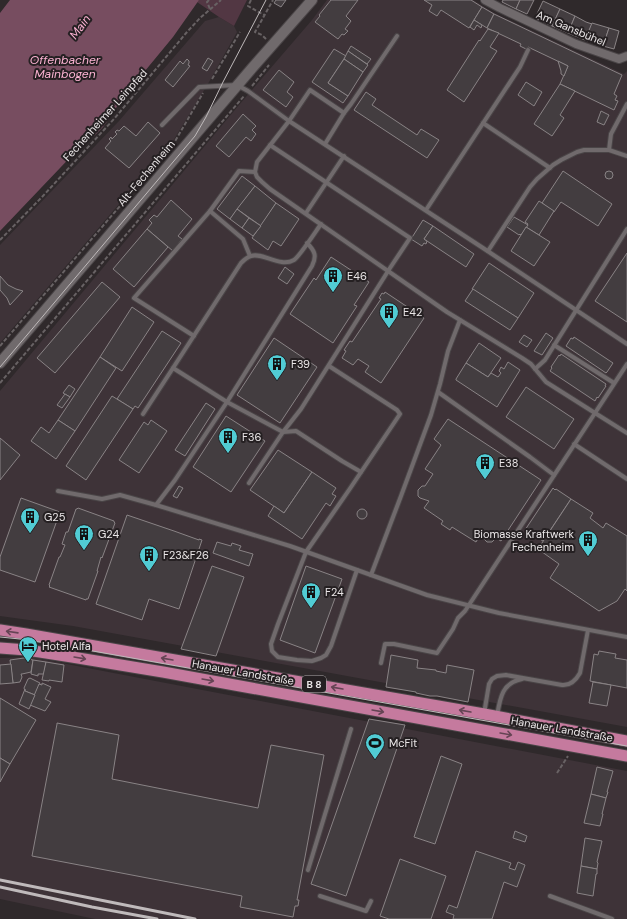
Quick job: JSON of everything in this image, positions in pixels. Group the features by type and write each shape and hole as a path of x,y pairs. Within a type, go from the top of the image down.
{"main road":[{"name":"Hanauer Landstraße","path":"0,630 627,740"},
{"name":"Hanauer Landstraße","path":"0,648 27,650 163,672 627,756"}],"street":[{"name":"Alt-Fechenheim","path":"0,363 312,0"},
{"name":"Am Gansbühel","path":"485,0 576,44 619,59 627,56"}],"lane":[{"path":"325,144 344,113 397,36"},
{"path":"426,210 520,67 528,50"},
{"path":"162,125 199,87 237,86 248,91 289,121 627,344"},
{"path":"344,113 310,90 289,121 257,162 255,172 257,177 266,186 447,312 531,364 546,382 627,433"},
{"path":"609,150 611,134 627,104"},
{"path":"483,124 550,168"},
{"path":"249,483 283,432 301,409 410,238 270,145"},
{"path":"488,251 530,187 537,179 561,160 584,150 609,150 627,156"},
{"path":"306,214 344,156"},
{"path":"194,336 134,298 210,211 239,171 255,172"},
{"path":"210,211 243,239 250,256"},
{"path":"143,414 241,263 250,256 254,255 277,261 288,262 295,260 321,224"},
{"path":"535,369 545,360 627,229"},
{"path":"156,505 175,480 227,402 312,266 315,260 314,254 307,243"},
{"path":"370,575 401,496 430,415 438,392 448,350 460,320"},
{"path":"554,345 614,383"},
{"path":"381,663 385,644 394,644 436,652 453,629 458,618 465,611 627,364"},
{"path":"329,366 397,410 400,414 306,552 271,644 272,651 278,657 312,661 326,655 331,646 357,570"},
{"path":"173,368 227,402 283,432 296,431 361,472"},
{"path":"438,392 554,475"},
{"path":"574,444 627,479"},
{"path":"58,491 102,499 120,495 290,546 427,595 499,614 627,637"},
{"path":"484,714 490,682 492,679 501,674 566,686 574,682 580,673 588,630"},
{"path":"497,717 501,696 506,687 511,682 525,678"},
{"path":"308,870 351,729"},
{"path":"320,896 366,912 371,901"},
{"path":"550,896 612,919"}],"path":[{"path":"208,0 207,2 210,9"},
{"name":"Fechenheimer Leinpfad","path":"0,240 42,197 114,118 187,32 220,0"},
{"path":"251,0 248,6 265,15"},
{"path":"273,0 254,32 273,44"},
{"path":"0,346 174,142 240,32"},
{"path":"0,383 273,60"},
{"path":"557,773 570,754"}],"shaded area":[{"path":"199,0 247,0 234,26 197,2"},
{"path":"327,0 473,0 494,13 624,74 627,71 627,727 73,626 0,616 0,391 312,20"},
{"path":"219,17 234,26 237,32 173,141 0,343 0,245 119,121 205,21"},
{"path":"30,657 627,771 627,919 95,919 0,899 0,658"}],"water":[{"name":"Offenbacher Mainbogen","path":"10,0 199,0 173,37 121,100 103,127 80,147 0,231 0,13"}],"building":[{"path":"276,0 286,0 281,7 274,3"},
{"path":"331,0 358,0 346,16 351,21 345,29 348,31 344,35 342,34 338,39 315,22"},
{"path":"424,0 471,0 482,7 469,28 441,10 437,16 429,11 432,5"},
{"path":"503,0 520,0 516,9 502,2"},
{"path":"520,0 534,0 527,14 516,9"},
{"path":"543,1 560,9 552,26 535,18"},
{"path":"482,7 494,14 487,28 474,20"},
{"path":"560,9 575,16 568,33 552,26"},
{"path":"494,14 622,75 614,94 617,96 615,100 618,101 614,110 560,84 568,66 528,47 526,49 520,46 521,44 487,28"},
{"path":"575,16 592,24 585,40 568,33"},
{"path":"474,20 482,25 481,28 477,25 474,30 470,27"},
{"path":"592,23 609,28 603,46 585,40"},
{"path":"609,28 619,31 614,49 603,46"},
{"path":"488,29 499,33 490,47 497,51 464,102 447,90 479,40 480,41"},
{"path":"351,46 371,59 367,64 348,51"},
{"path":"334,49 346,56 328,83 348,96 343,103 312,82"},
{"path":"348,51 368,65 363,72 344,59"},
{"path":"208,58 213,61 207,71 202,68"},
{"path":"187,59 189,61 188,65 190,66 173,87 165,80 180,61 183,64"},
{"path":"344,59 363,72 348,96 328,83"},
{"path":"558,61 568,66 564,76 561,74"},
{"path":"279,70 294,82 287,92 293,97 286,107 263,90"},
{"path":"526,82 542,92 534,106 518,95"},
{"path":"560,84 575,91 560,115 564,118 552,136 534,124"},
{"path":"366,92 376,99 372,105 417,135 421,129 439,140 427,158 354,110"},
{"path":"601,111 609,115 604,125 597,122"},
{"path":"243,114 256,126 252,130 256,134 251,141 246,137 229,157 216,146"},
{"path":"148,122 160,133 129,168 105,148 111,141 109,139 111,137 112,139 117,134 115,132 117,130 119,131 124,126 136,136"},
{"path":"563,171 612,204 598,226 561,202 554,212 542,203"},
{"path":"607,171 611,171 613,175 611,179 607,179 605,177 605,173"},
{"path":"242,176 255,186 230,219 217,209"},
{"path":"255,186 276,203 261,226 237,209"},
{"path":"171,200 192,219 178,236 182,239 173,251 147,229 152,223 149,220 154,215 157,217"},
{"path":"539,201 554,211 539,235 526,227 528,224 525,222"},
{"path":"276,203 299,219 281,246 273,241 268,250 252,238"},
{"path":"237,209 249,218 242,228 230,219"},
{"path":"514,217 528,225 521,235 507,227"},
{"path":"249,218 261,226 253,236 242,228"},
{"path":"423,220 433,226 424,239 427,241 426,244 424,243 422,246 411,239"},
{"path":"433,226 474,254 466,267 424,239"},
{"path":"526,227 550,242 534,266 511,251"},
{"path":"147,229 168,247 134,287 113,269"},
{"path":"627,253 627,322 595,301"},
{"name":"E46","path":"331,257 369,282 354,305 357,306 333,343 290,314 314,278 316,280"},
{"path":"489,263 534,293 518,318 472,289"},
{"path":"285,267 294,274 287,284 278,278"},
{"path":"0,276 8,285 23,291 10,305 7,298 0,290"},
{"path":"102,282 120,297 55,373 37,358"},
{"path":"473,289 518,318 510,330 465,301"},
{"name":"E42","path":"385,292 424,318 381,383 365,372 369,366 358,359 353,365 342,358 346,351 344,350 350,341 352,342 381,299 379,298 382,293 384,294"},
{"path":"132,307 154,322 122,371 100,357"},
{"path":"162,331 181,343 138,408 135,406 133,409 117,399"},
{"path":"546,333 553,338 542,355 534,351"},
{"path":"524,335 532,340 527,347 519,342"},
{"path":"574,337 613,363 606,373 566,346 571,338 573,339"},
{"name":"F39","path":"274,338 317,367 280,423 237,395"},
{"path":"479,343 501,358 488,377 466,363"},
{"path":"561,354 606,384 595,401 550,371 552,368 551,367"},
{"path":"100,357 116,368 75,431 58,420"},
{"path":"508,362 520,370 497,407 456,380 466,363 488,377 491,373 498,377 501,373 499,371 501,367 504,369"},
{"path":"69,385 75,389 70,397 63,393"},
{"path":"526,387 574,419 554,449 506,417"},
{"path":"65,394 70,397 62,408 57,405"},
{"path":"112,396 133,409 86,480 66,466"},
{"path":"206,403 215,409 185,456 175,450"},
{"name":"F36","path":"226,416 265,441 231,492 193,467"},
{"name":"E38","path":"448,419 541,480 501,541 496,538 492,542 487,542 480,535 476,542 452,527 450,530 441,524 443,521 424,508 429,501 418,496 418,490 422,486 425,486 433,474 425,469 441,445 434,439"},
{"path":"58,420 75,431 56,459 31,441 41,427 49,433"},
{"path":"151,420 167,431 139,473 119,460 144,422 148,425"},
{"path":"0,438 20,455 0,480"},
{"path":"278,450 312,472 284,513 250,490"},
{"path":"312,472 336,488 332,494 336,496 330,506 326,503 302,539 268,516 274,506 284,513"},
{"path":"179,486 183,488 177,498 173,496"},
{"path":"553,488 571,499 543,541 525,530"},
{"name":"G25","path":"21,498 60,512 35,582 0,570 0,557"},
{"name":"Biomasse Kraftwerk Fechenheim","path":"571,499 593,513 590,518 603,528 606,523 627,536 627,591 625,589 617,601 599,611 550,578 559,564 538,549"},
{"name":"G24","path":"78,508 114,521 115,523 102,558 101,557 98,571 88,599 86,600 49,587 59,557 65,545 62,544 66,532 68,532 76,509"},
{"path":"362,509 367,514 362,519 357,514"},
{"name":"F23&F26","path":"127,515 202,540 179,609 149,599 142,620 96,604"},
{"path":"217,542 231,546 232,543 241,546 239,550 253,554 249,566 213,553"},
{"path":"212,566 244,577 216,656 181,649"},
{"name":"F24","path":"306,566 342,579 315,653 280,640"},
{"path":"599,651 616,654 615,658 627,660 627,688 590,681 594,654 598,655"},
{"path":"391,655 418,660 417,668 436,670 446,673 447,665 474,670 468,702 386,687"},
{"path":"24,658 33,660 31,672 21,674 22,677 20,682 13,683 10,660"},
{"path":"33,660 46,662 44,674 38,674 38,676 31,674"},
{"path":"46,662 64,665 62,682 42,680"},
{"path":"11,664 13,683 0,684 0,665"},
{"path":"30,678 40,683 35,695 25,691 24,688 28,679"},
{"path":"593,682 611,685 607,706 589,703"},
{"path":"42,683 51,687 45,699 51,702 45,711 30,705 39,684 42,685"},
{"path":"25,689 25,691 35,695 29,709 19,704"},
{"path":"0,698 36,720 10,764 0,758"},
{"path":"369,719 405,725 346,896 311,884"},
{"path":"57,723 119,735 112,779 258,808 271,745 324,755 297,900 299,900 298,906 295,906 293,917 240,907 242,896 32,856"},
{"path":"441,756 462,764 435,844 414,837"},
{"path":"0,758 10,764 0,782"},
{"path":"597,767 613,771 606,798 591,794"},
{"path":"591,794 606,798 600,826 584,823"},
{"path":"515,831 527,836 525,842 513,838"},
{"path":"585,838 602,841 597,862 597,869 581,866"},
{"path":"476,851 511,863 509,868 515,870 518,862 525,865 517,887 504,882 492,919 453,919 454,915 446,912 449,905 457,908"},
{"path":"400,859 446,876 431,919 389,919 380,916"},
{"path":"581,866 597,869 593,896 577,893"}],"tram line":[{"path":"0,367 195,136 266,0"},
{"path":"0,637 59,645 627,746"}],"railway":[{"path":"0,880 195,919"},
{"path":"0,887 92,907 157,919"}],"place":[{"name":"E46","path":"333,293"},
{"name":"E42","path":"389,329"},
{"name":"F39","path":"277,381"},
{"name":"F36","path":"228,454"},
{"name":"E38","path":"485,480"},
{"name":"G25","path":"30,534"},
{"name":"G24","path":"84,551"},
{"name":"Biomasse Kraftwerk Fechenheim","path":"588,557"},
{"name":"F23&F26","path":"149,572"},
{"name":"F24","path":"311,609"},
{"name":"Hotel Alfa","path":"28,663"},
{"name":"McFit","path":"375,760"}],"water label":[{"name":"Main","path":"80,27"}]}
